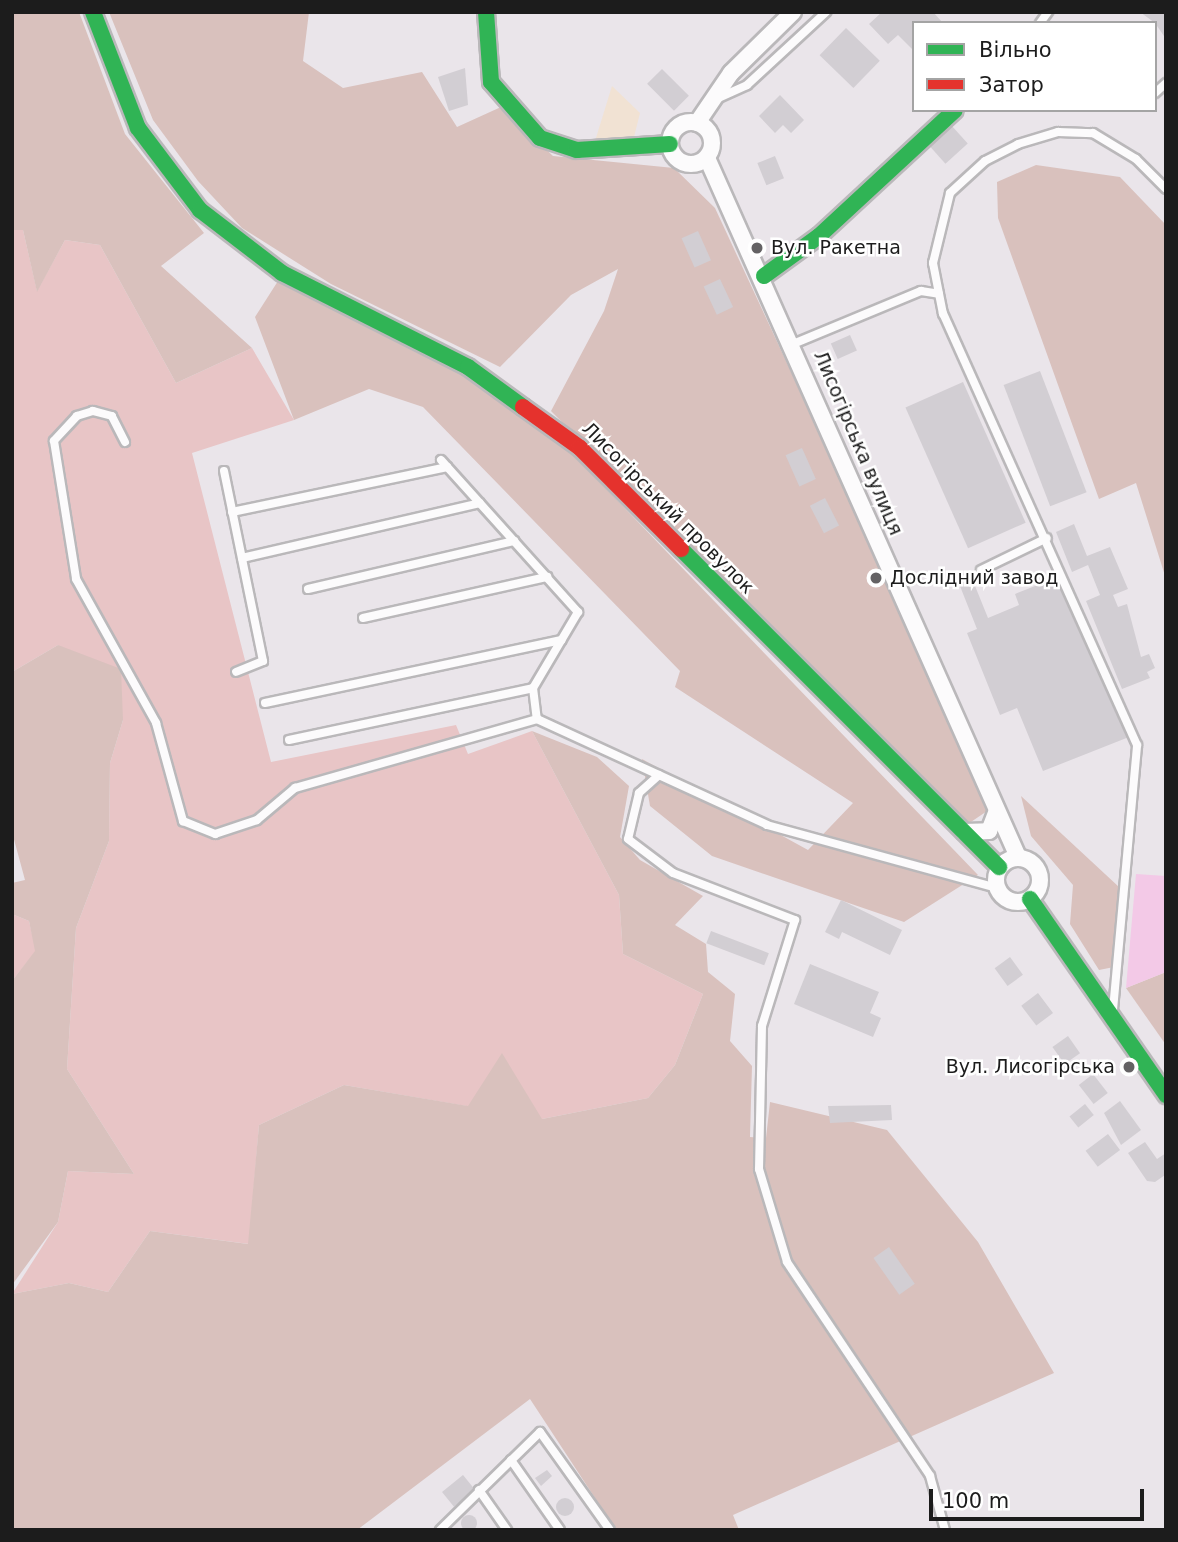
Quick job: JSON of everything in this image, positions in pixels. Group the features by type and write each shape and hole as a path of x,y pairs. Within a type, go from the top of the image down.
{"street":[{"name":"Лисогірський провулок","path":"93,12 138,128 177,184 225,233 313,290 468,367 580,447 999,867"},
{"path":"486,12 491,82 503,103 540,138 577,150 670,144"},
{"path":"670,144 678,127 697,123 710,102 793,12"},
{"path":"764,276 819,236 953,112"},
{"path":"670,144 681,162 707,158 711,135 697,123"},
{"name":"Лисогірська вулиця","path":"707,158 764,276 1017,857"},
{"path":"964,832 989,831 996,813"},
{"path":"1017,857 1036,867 1040,877 1030,899 1013,902 997,888 999,867 1017,857"},
{"path":"1030,899 1112,1023 1166,1095"}],"lane":[{"path":"710,102 747,85 826,12"},
{"path":"1112,1023 1137,746 939,294 933,263 950,193 985,161 1018,144 1058,132 1093,133 1136,159 1166,189"},
{"path":"793,344 921,291 939,294"},
{"path":"125,442 112,416 93,411 77,416 54,441 75,579 156,723 183,821 215,834 257,820 295,788 537,719 767,825 997,888"},
{"path":"441,460 578,612 533,688 537,719"},
{"path":"232,512 447,467"},
{"path":"224,471 263,660 236,672"},
{"path":"242,558 480,503"},
{"path":"981,570 1047,538"},
{"path":"308,589 514,541"},
{"path":"363,618 547,577"},
{"path":"265,703 561,640"},
{"path":"289,740 533,688"},
{"path":"659,775 639,793 631,812 628,839 644,856 794,920 762,1026 759,1169 787,1262 930,1476 945,1530"},
{"path":"440,1530 452,1526 480,1490 540,1432 610,1530"},
{"path":"511,1460 560,1530"},
{"path":"480,1490 507,1530"}],"shaded area":[{"path":"12,12 79,12 125,134 204,233 161,266 252,348 176,383 100,245 65,240 37,292 23,230 12,230"},
{"path":"109,12 309,12 303,61 343,88 422,72 457,127 501,107 553,156 674,168 715,208 993,807 965,826 551,411 604,311 618,269 571,295 500,367 331,284 242,228 198,181 153,120"},
{"path":"612,86 640,113 633,141 595,141"},
{"path":"1036,165 1120,177 1166,225 1166,579 1136,483 1099,499 998,218 997,182"},
{"path":"12,230 23,230 37,291 65,240 100,245 176,383 252,348 294,420 192,453 271,762 456,725 468,754 532,731 619,895 623,954 703,994 675,1065 648,1098 542,1119 344,1085 259,1125 249,1244 150,1231 108,1292 69,1283 12,1294 58,1222 68,1171 134,1174 67,1069 76,928 109,841 110,763 123,720 58,645 12,672"},
{"path":"278,281 465,373 561,442 978,875 904,922 712,856 650,806 642,759 808,850 853,803 675,687 680,671 423,407 369,389 294,420 255,317"},
{"path":"58,645 121,669 123,720 110,763 109,841 76,928 67,1069 134,1174 68,1171 58,1222 12,1285 12,981 35,951 29,921 12,914 12,883 25,880 12,832 12,672"},
{"path":"532,731 597,757 629,786 620,837 640,860 703,896 675,925 706,944 708,972 735,994 730,1041 752,1066 750,1137 766,1138 770,1102 887,1130 978,1242 1054,1373 733,1515 739,1530 616,1530 530,1399 357,1530 12,1530 12,1294 69,1283 108,1292 150,1231 248,1244 259,1125 344,1085 468,1106 502,1053 542,1119 648,1098 675,1065 703,994 623,954 619,895"},
{"path":"1021,796 1119,887 1114,967 1099,970 1070,924 1073,885 1031,836"},
{"path":"12,914 29,921 36,951 12,981"},
{"path":"1166,972 1166,1045 1126,988"}],"sand":[{"path":"1136,874 1166,876 1166,972 1126,988"}],"building":[{"path":"882,12 933,12 941,21 912,21 912,49 898,35 888,44 869,24"},
{"path":"1140,12 1166,12 1166,39 1157,26 1157,21 1152,21"},
{"path":"846,28 880,61 853,88 820,55"},
{"path":"465,68 468,105 449,111 438,77"},
{"path":"662,69 689,96 674,111 647,84"},
{"path":"780,95 804,120 791,133 783,125 775,133 759,116"},
{"path":"951,125 968,144 945,164 929,145"},
{"path":"775,156 784,178 766,185 757,163"},
{"path":"698,231 711,260 695,268 682,238"},
{"path":"720,279 733,307 717,315 704,287"},
{"path":"850,335 857,351 838,359 831,344"},
{"path":"1040,371 1087,492 1050,506 1004,385"},
{"path":"963,382 1026,523 968,548 905,408"},
{"path":"802,448 816,479 799,486 786,455"},
{"path":"825,498 839,526 824,533 810,506"},
{"path":"1074,524 1087,556 1110,547 1128,589 1113,595 1118,607 1127,604 1141,657 1149,654 1155,668 1147,672 1150,678 1122,689 1086,601 1100,595 1088,565 1072,572 1056,532"},
{"path":"969,571 988,618 1019,605 1015,594 1063,575 1129,737 1043,771 1017,708 1000,715 967,633 977,629 956,576"},
{"path":"841,900 902,930 890,955 842,932 839,939 825,932"},
{"path":"711,931 769,953 764,965 706,943"},
{"path":"1010,957 1023,975 1008,986 995,968"},
{"path":"810,964 879,992 870,1013 881,1018 873,1037 794,1004"},
{"path":"1038,993 1053,1013 1036,1026 1021,1006"},
{"path":"1068,1036 1080,1053 1064,1064 1052,1047"},
{"path":"1093,1074 1108,1093 1094,1104 1079,1085"},
{"path":"1120,1101 1141,1130 1121,1145 1104,1113"},
{"path":"1085,1104 1094,1115 1078,1127 1069,1117"},
{"path":"891,1105 892,1120 830,1123 828,1106"},
{"path":"1108,1134 1120,1150 1098,1167 1086,1151"},
{"path":"1145,1142 1157,1159 1166,1153 1165,1175 1155,1182 1147,1181 1128,1153"},
{"path":"889,1247 915,1284 899,1295 873,1258"},
{"path":"547,1470 552,1476 541,1486 535,1478"},
{"path":"463,1475 475,1490 454,1507 442,1492"},
{"path":"565,1498 571,1501 574,1507 571,1513 565,1516 559,1513 556,1507 559,1501"},
{"path":"466,1515 472,1515 477,1523 475,1529 466,1531 461,1526 461,1520"}],"traffic: fast":[{"path":"93,12 138,128 200,210 282,273 468,367 523,407"},
{"path":"486,12 491,82 540,138 577,150 670,144"},
{"path":"764,276 819,236 953,112"},
{"path":"681,549 999,867"},
{"path":"1030,899 1166,1095"}],"traffic: jam":[{"path":"523,407 580,448 681,549"}],"place":[{"name":"Вул. Ракетна","path":"757,248"},
{"name":"Дослідний завод","path":"876,578"},
{"name":"Вул. Лисогірська","path":"1129,1067"}]}
